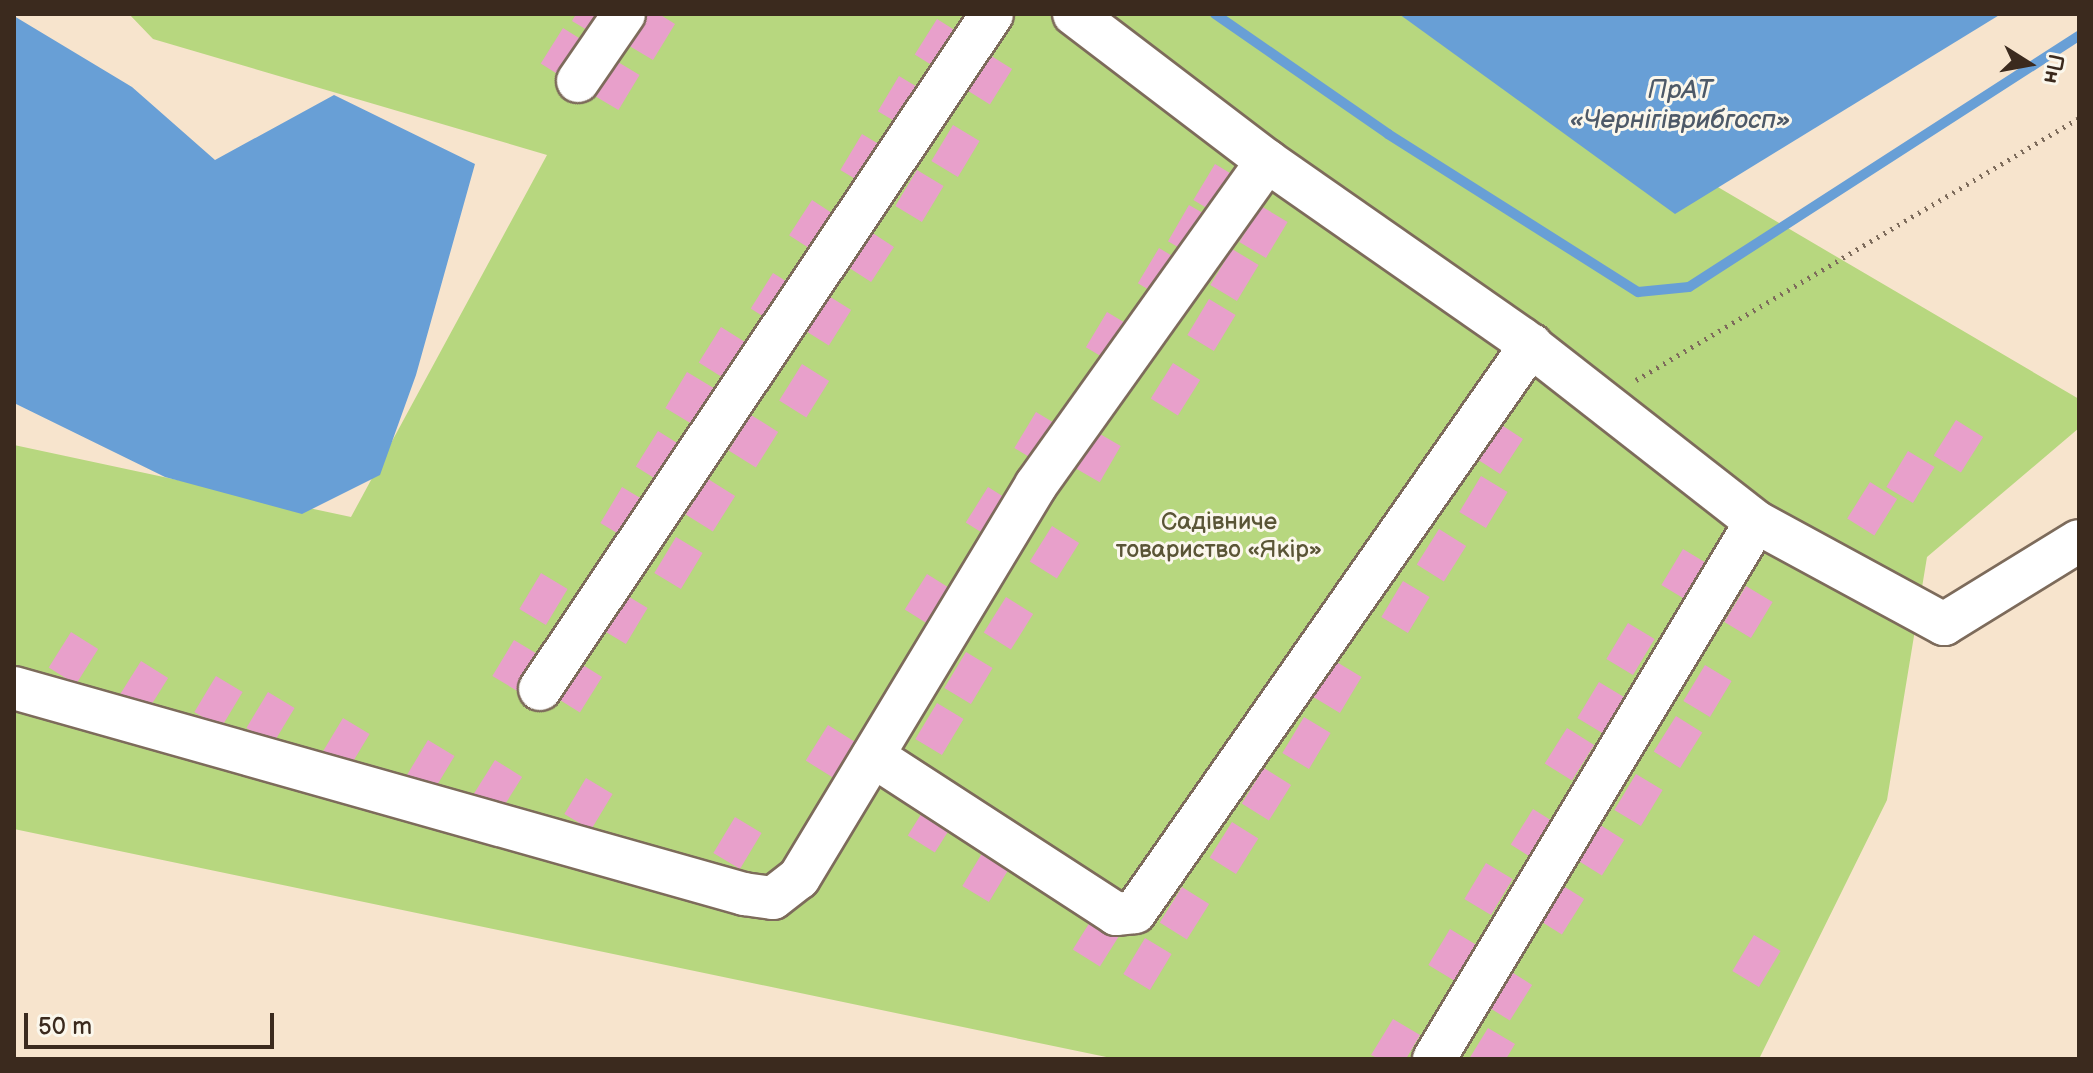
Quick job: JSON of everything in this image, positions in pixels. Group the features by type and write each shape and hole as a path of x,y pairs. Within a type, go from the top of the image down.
{"street":[{"path":"578,81 624,14"},
{"path":"540,689 992,14"},
{"path":"1074,14 1267,161 1531,345 1756,522 1944,624 2079,541"},
{"path":"14,688 744,894 773,898 799,878 1036,485 1267,161"},
{"path":"873,756 1116,914 1135,912 1531,345"},
{"path":"1434,1059 1756,522"}],"path":[{"path":"1603,400 2079,118"}],"green space":[{"name":"Садівниче товариство «Якір»","path":"129,14 1423,14 2079,399 2079,428 1927,557 1887,800 1759,1059 1116,1059 14,829 14,445 351,517 547,155 153,39"}],"water":[{"name":"ПрАТ «Чернігіврибгосп»","path":"1399,14 2001,14 1675,214"},
{"path":"14,16 132,87 215,160 334,95 475,164 416,375 380,475 302,514 165,477 14,403"}],"building":[{"path":"576,14 613,14 599,37 572,21"},
{"path":"644,14 659,14 675,24 653,60 626,44"},
{"path":"937,19 964,36 942,72 915,55"},
{"path":"563,28 590,45 568,81 541,64"},
{"path":"985,52 1012,69 990,105 963,88"},
{"path":"613,59 640,75 618,110 592,94"},
{"path":"899,76 926,92 904,127 878,111"},
{"path":"953,125 980,141 958,177 931,161"},
{"path":"862,134 889,150 867,186 840,170"},
{"path":"1215,164 1242,180 1220,216 1193,200"},
{"path":"917,170 944,186 922,222 895,206"},
{"path":"812,200 838,217 815,252 789,235"},
{"path":"1189,205 1217,221 1196,257 1168,241"},
{"path":"1261,206 1288,222 1266,258 1239,242"},
{"path":"868,230 894,247 871,282 845,265"},
{"path":"1159,248 1186,264 1164,299 1138,283"},
{"path":"1232,249 1259,265 1237,301 1210,285"},
{"path":"773,273 800,290 778,326 751,309"},
{"path":"824,293 851,310 829,346 802,329"},
{"path":"1209,299 1236,315 1214,351 1187,335"},
{"path":"1107,312 1134,328 1112,363 1086,347"},
{"path":"721,327 748,344 726,380 699,363"},
{"path":"1173,363 1200,380 1178,416 1151,399"},
{"path":"802,364 829,381 806,417 779,400"},
{"path":"687,372 714,388 692,424 665,408"},
{"path":"1036,412 1063,428 1041,464 1014,448"},
{"path":"751,415 778,432 756,468 729,451"},
{"path":"1956,420 1983,437 1961,473 1934,456"},
{"path":"1497,422 1523,439 1500,474 1474,457"},
{"path":"1093,430 1121,446 1100,482 1072,466"},
{"path":"658,431 685,448 663,484 636,467"},
{"path":"1908,451 1935,467 1913,503 1886,487"},
{"path":"1481,476 1508,492 1486,528 1459,512"},
{"path":"708,479 735,496 713,532 686,515"},
{"path":"1870,482 1897,499 1874,535 1847,518"},
{"path":"622,487 649,503 627,539 600,523"},
{"path":"988,487 1015,504 993,540 966,523"},
{"path":"1052,526 1079,543 1057,579 1030,562"},
{"path":"1439,529 1466,546 1444,582 1417,565"},
{"path":"676,537 703,553 681,589 654,573"},
{"path":"1683,549 1710,565 1688,601 1661,585"},
{"path":"541,573 568,589 546,625 519,609"},
{"path":"927,574 954,591 932,627 905,610"},
{"path":"1403,581 1430,597 1408,633 1381,617"},
{"path":"1746,586 1773,602 1751,638 1724,622"},
{"path":"621,592 648,608 626,644 599,628"},
{"path":"1006,597 1033,614 1011,650 984,633"},
{"path":"1628,623 1655,639 1633,675 1606,659"},
{"path":"71,632 98,649 76,685 49,668"},
{"path":"514,640 541,656 519,692 492,676"},
{"path":"966,652 993,668 971,704 944,688"},
{"path":"575,660 602,677 580,713 553,696"},
{"path":"141,661 168,678 146,714 119,697"},
{"path":"1335,661 1362,677 1340,713 1313,697"},
{"path":"1705,665 1732,681 1710,717 1683,701"},
{"path":"216,676 243,692 221,728 194,712"},
{"path":"1599,682 1626,698 1604,734 1577,718"},
{"path":"268,692 295,708 273,744 246,728"},
{"path":"937,703 964,719 942,755 915,739"},
{"path":"1676,716 1702,732 1680,768 1654,752"},
{"path":"1304,717 1331,733 1309,769 1282,753"},
{"path":"343,718 370,734 348,770 321,754"},
{"path":"828,725 855,742 833,778 806,761"},
{"path":"1567,728 1594,745 1572,781 1545,764"},
{"path":"428,740 455,756 433,792 406,776"},
{"path":"495,760 522,777 500,813 473,796"},
{"path":"1264,768 1291,785 1269,821 1242,804"},
{"path":"1636,774 1663,790 1641,826 1614,810"},
{"path":"586,778 613,794 591,830 564,814"},
{"path":"930,800 957,817 935,853 908,836"},
{"path":"1533,809 1560,826 1538,862 1511,845"},
{"path":"735,817 762,833 740,869 713,853"},
{"path":"1232,822 1258,838 1236,874 1210,858"},
{"path":"1597,823 1624,840 1602,876 1575,859"},
{"path":"984,850 1011,866 989,902 962,886"},
{"path":"1486,863 1513,879 1491,915 1464,899"},
{"path":"1557,882 1584,899 1562,935 1535,918"},
{"path":"1182,887 1209,904 1187,940 1160,923"},
{"path":"1095,914 1122,931 1100,967 1073,950"},
{"path":"1450,929 1477,945 1455,981 1428,965"},
{"path":"1754,935 1781,951 1759,987 1732,971"},
{"path":"1145,938 1172,954 1150,990 1123,974"},
{"path":"1505,968 1532,985 1510,1021 1483,1004"},
{"path":"1393,1019 1420,1035 1406,1059 1379,1059 1371,1055"},
{"path":"1488,1028 1515,1044 1506,1059 1469,1059"}],"waterway":[{"path":"1215,14 1388,134 1638,292 1689,287 2079,36"}]}
